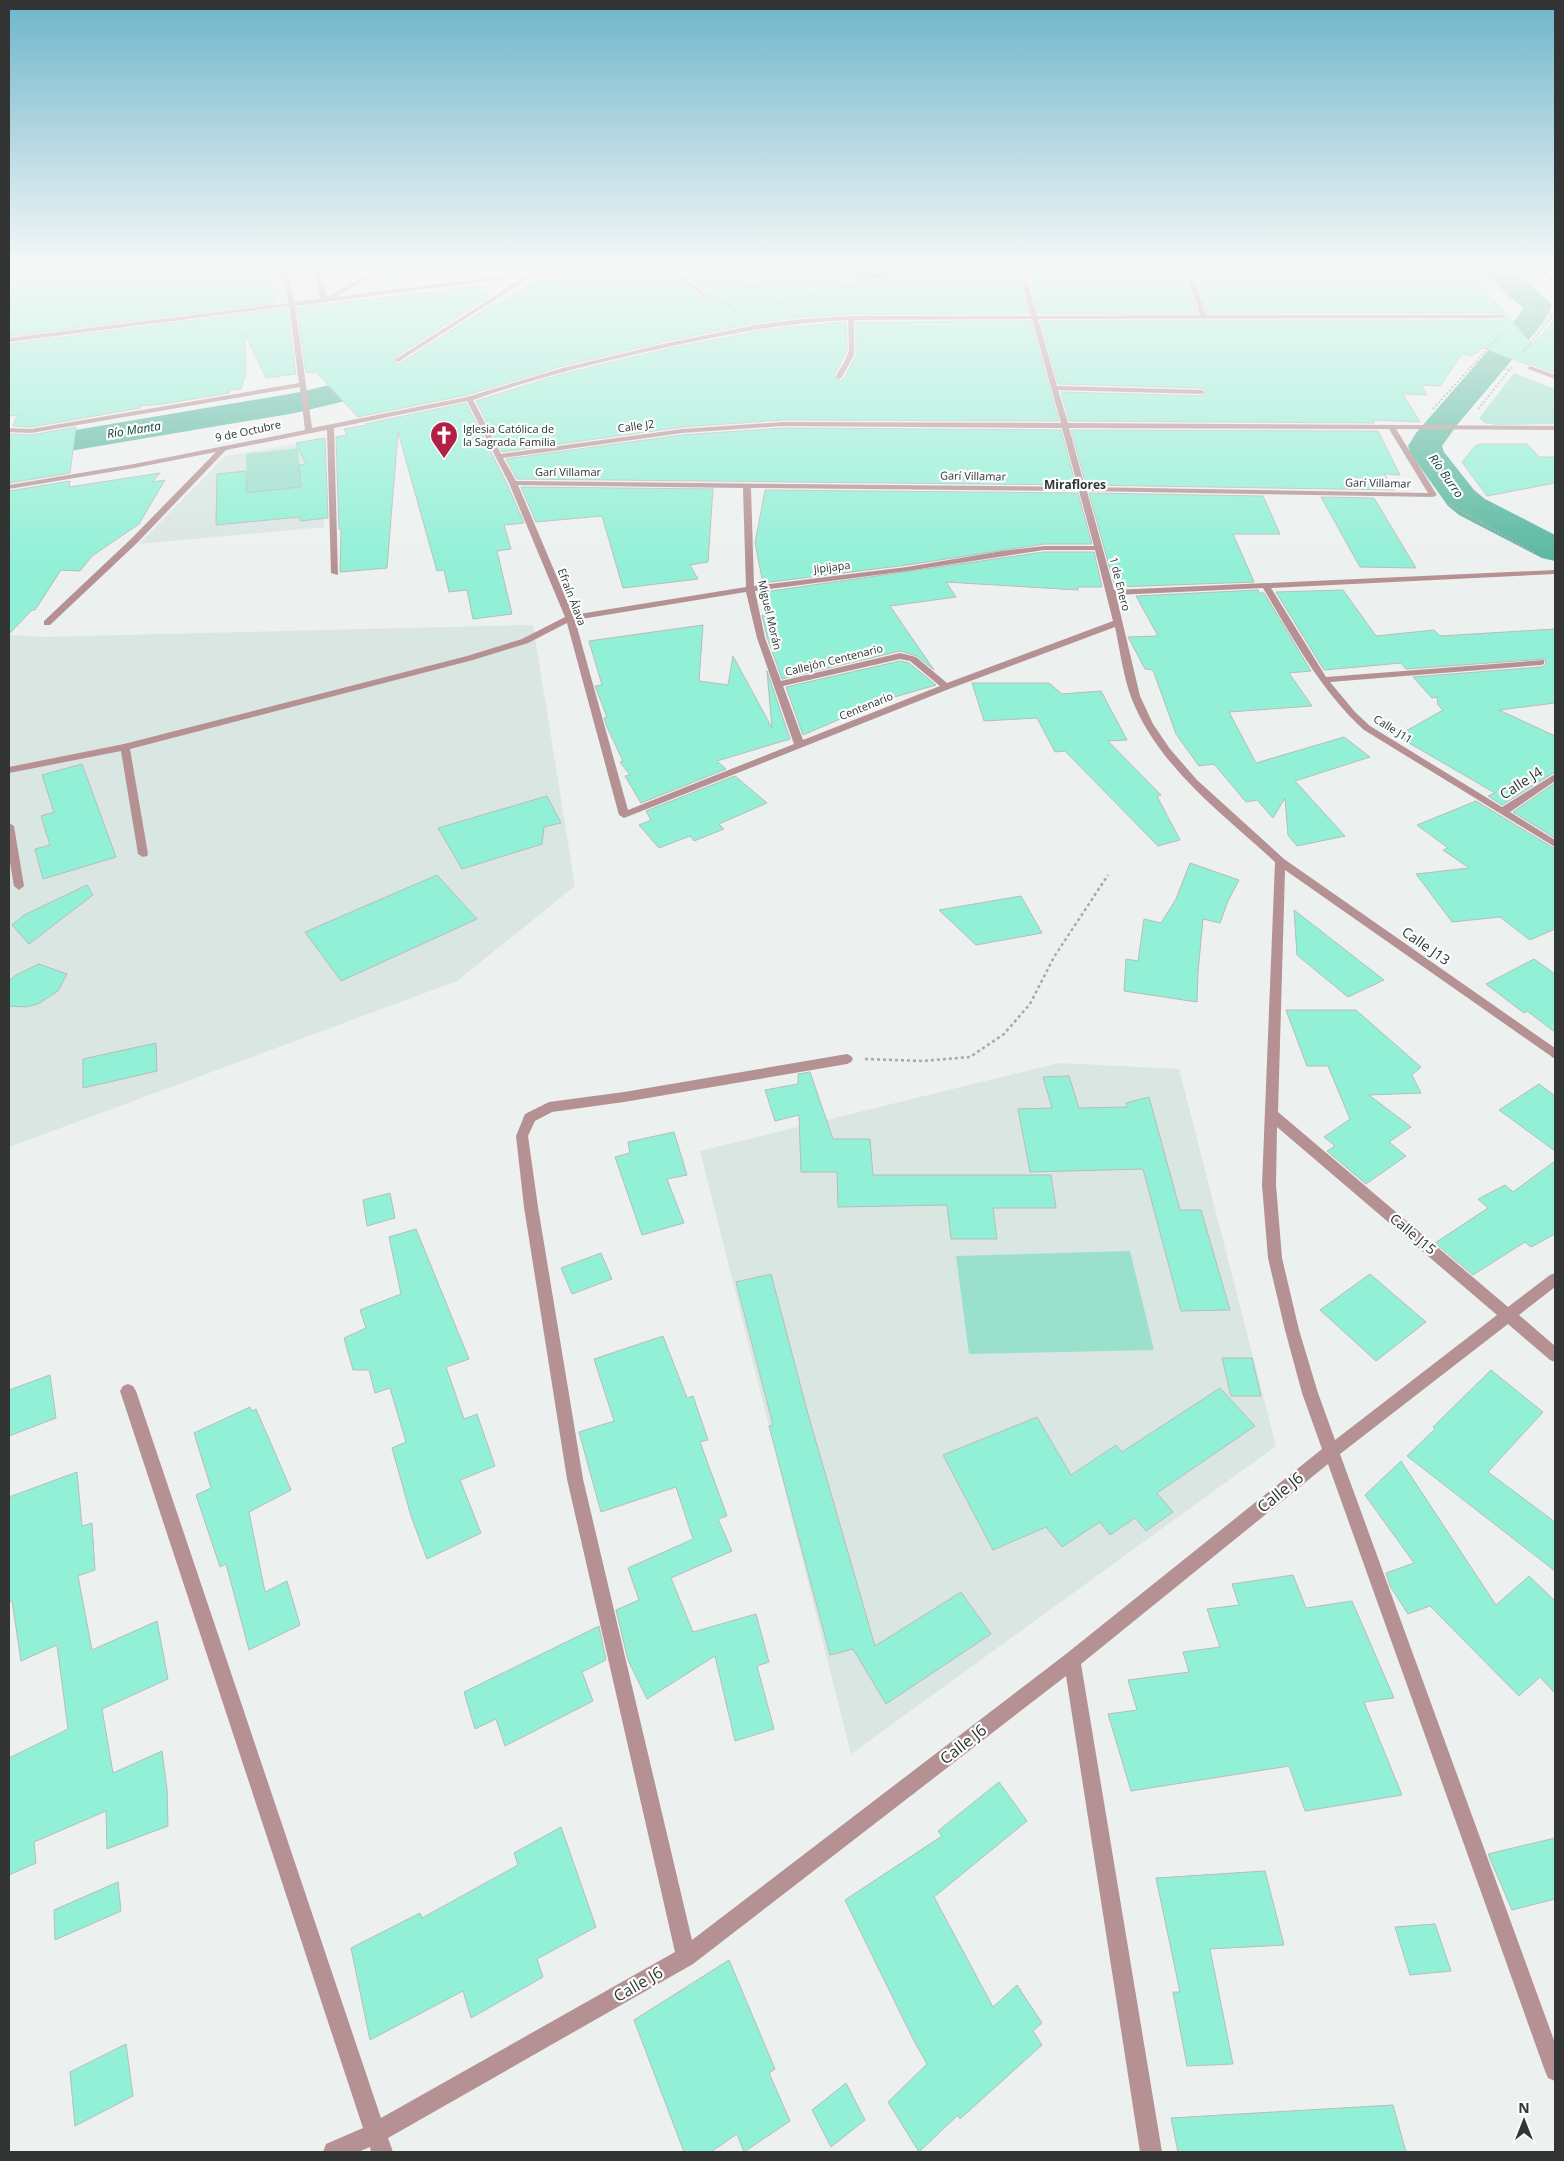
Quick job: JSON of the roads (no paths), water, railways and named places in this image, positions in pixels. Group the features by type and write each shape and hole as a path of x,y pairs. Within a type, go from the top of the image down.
{"street":[{"path":"299,365 309,430"},
{"name":"9 de Octubre","path":"9,487 134,466 469,399 520,381 585,365"},
{"path":"839,377 843,365"},
{"name":"1 de Enero","path":"1049,365 1111,593 1135,696 1148,724 1193,782 1280,862"},
{"path":"1530,368 1555,377"},
{"path":"9,430 30,432 302,388"},
{"path":"1056,388 1202,392"},
{"name":"Efraín Álava","path":"469,399 512,482 570,618 624,815"},
{"name":"Calle J2","path":"500,456 682,431 749,425 810,423 1462,429 1555,428"},
{"path":"330,426 335,573"},
{"name":"Garí Villamar","path":"512,482 1082,488 1433,495 1392,428"},
{"path":"47,623 134,541 224,448"},
{"name":"Miguel Morán","path":"747,484 750,589 761,638 800,746"},
{"name":"Jipijapa","path":"9,770 125,748 470,658 525,641 570,618 750,589 906,569 1024,550 1098,548"},
{"path":"1111,593 1555,572"},
{"name":"Calle J11","path":"1265,585 1324,680 1352,716 1367,728 1555,844"},
{"name":"Centenario","path":"624,815 946,687 1117,623"},
{"name":"Callejón Centenario","path":"777,685 900,656 914,659 946,687"},
{"path":"1324,680 1541,662"},
{"path":"125,748 143,854"},
{"name":"Calle J4","path":"1502,812 1555,777"},
{"path":"9,826 19,886"},
{"path":"1280,862 1269,1185 1275,1258 1310,1393 1555,2071"},
{"name":"Calle J13","path":"1280,862 1555,1054"},
{"path":"686,1957 575,1479 522,1136 530,1118 549,1107 624,1097 847,1059"},
{"name":"Calle J15","path":"1270,1112 1555,1355"},
{"name":"Calle J6","path":"334,2152 379,2143 686,1957 1072,1660 1332,1451 1555,1279"},
{"path":"128,1391 379,2143"},
{"path":"1072,1660 1151,2152"}],"waterway":[{"name":"Río Burro","path":"1491,365 1428,440 1425,446 1427,453 1461,498 1472,507 1555,550"},
{"name":"Río Manta","path":"9,448 40,446 295,403 414,375"}],"place":[{"name":"Iglesia Católica de la Sagrada Familia","path":"444,459"}],"district":[{"name":"Miraflores","path":"1075,485"}]}
